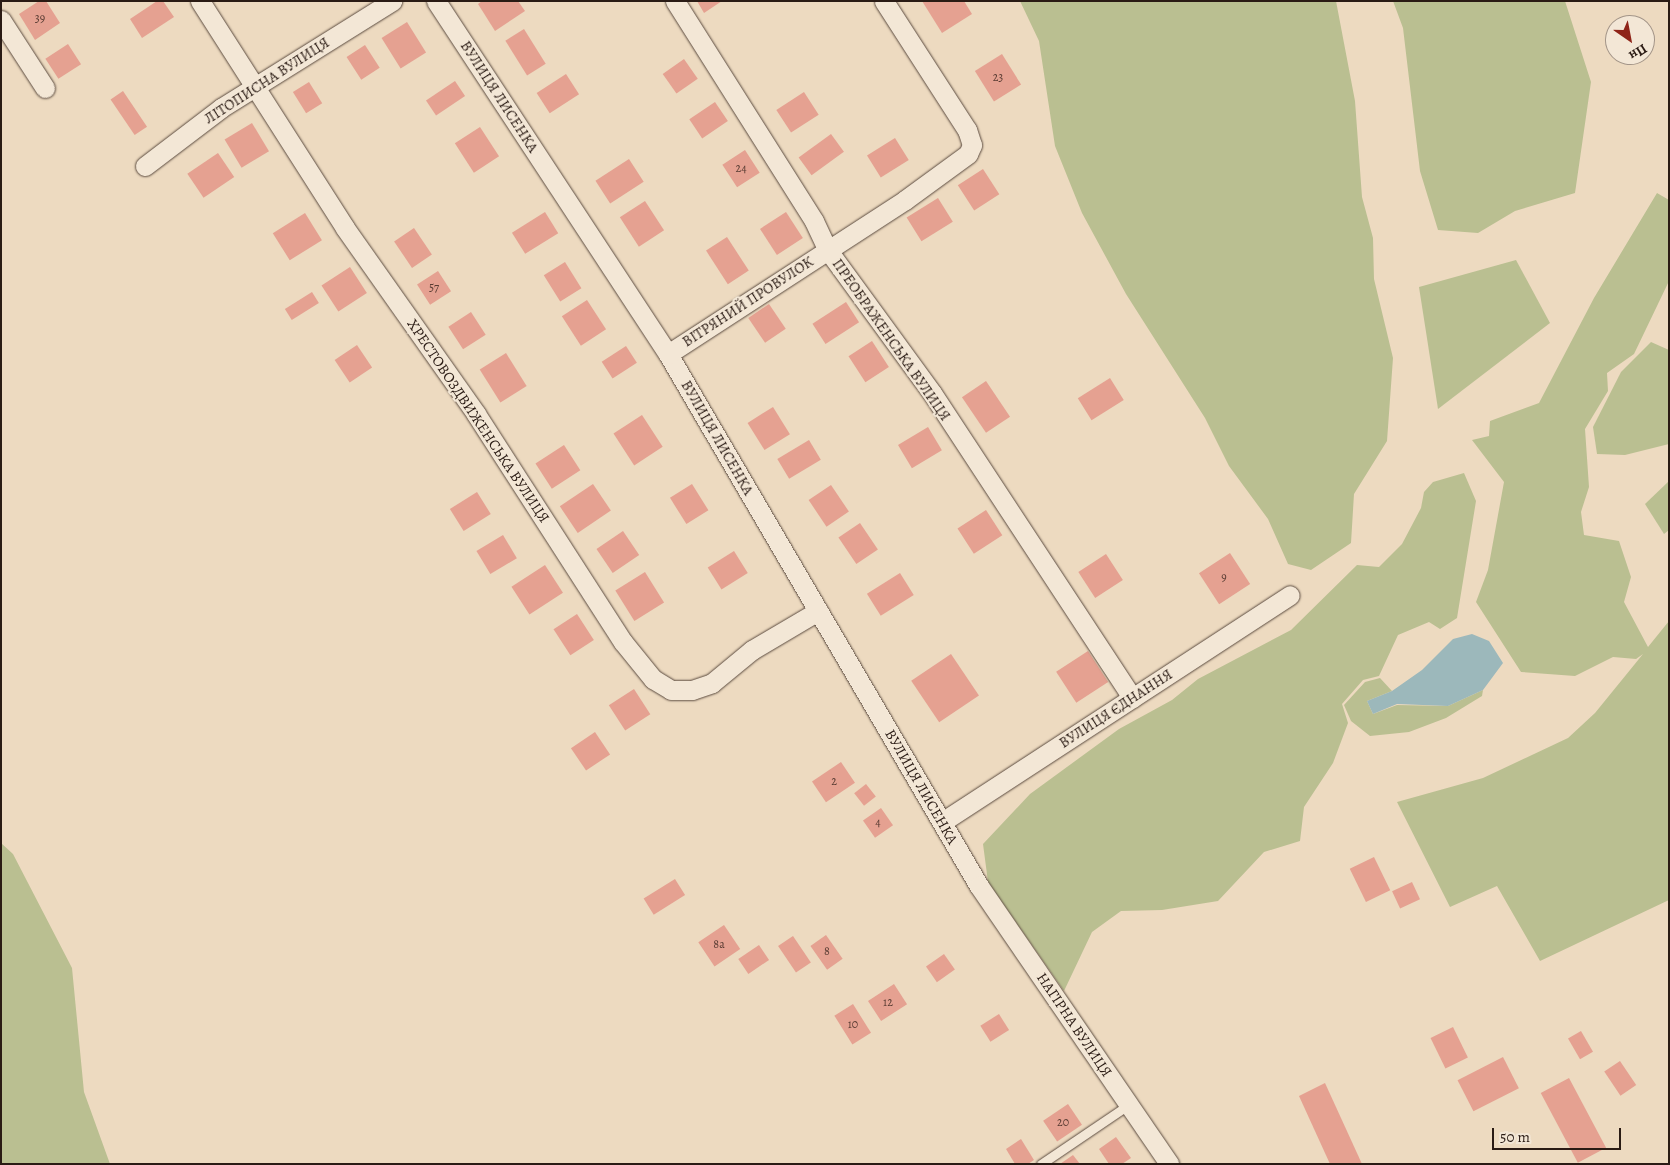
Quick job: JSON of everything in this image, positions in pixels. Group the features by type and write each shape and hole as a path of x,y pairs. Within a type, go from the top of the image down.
{"street":[{"name":"ХРЕСТОВОЗДВИЖЕНСЬКА ВУЛИЦЯ","path":"200,1 345,228 476,414 622,642 653,679 672,690 692,690 712,683 752,650 818,612"},
{"name":"ЛІТОПИСНА ВУЛИЦЯ","path":"145,166 254,88 392,1"},
{"name":"ВУЛИЦЯ ЛИСЕНКА","path":"436,1 668,354 979,886"},
{"name":"ПРЕОБРАЖЕНСЬКА ВУЛИЦЯ","path":"675,1 814,221 827,249 932,393 1132,698"},
{"name":"ВІТРЯНИЙ ПРОВУЛОК","path":"668,354 905,200 968,154 972,144 884,1"},
{"path":"1,20 45,88"},
{"name":"ВУЛИЦЯ ЄДНАННЯ","path":"942,822 1290,595"},
{"name":"НАГІРНА ВУЛИЦЯ","path":"979,886 1169,1164"}],"lane":[{"path":"1041,1164 1128,1104"}],"green space":[{"path":"1020,1 1336,1 1355,101 1362,197 1373,238 1374,279 1393,358 1387,441 1354,494 1351,543 1311,570 1288,564 1268,519 1229,466 1205,418 1126,294 1082,213 1055,146 1039,41"},
{"path":"1393,1 1565,1 1591,82 1575,193 1515,211 1478,233 1438,230 1420,171 1403,28"},
{"path":"1657,193 1669,200 1669,281 1634,354 1607,373 1608,391 1585,429 1589,487 1581,512 1584,535 1619,541 1631,577 1624,602 1648,647 1669,621 1669,900 1540,961 1497,886 1450,907 1397,802 1483,778 1568,738 1595,713 1643,654 1636,659 1613,657 1575,676 1521,672 1476,602 1488,570 1504,482 1472,440 1489,436 1490,421 1539,403 1594,298"},
{"path":"1516,260 1550,323 1438,409 1419,287"},
{"path":"1651,342 1669,350 1669,444 1625,455 1597,454 1593,427 1621,372"},
{"path":"1464,473 1476,501 1457,618 1440,629 1429,622 1398,635 1379,676 1363,680 1342,704 1348,723 1333,763 1304,807 1300,841 1264,852 1218,901 1162,910 1121,911 1092,932 1064,991 988,882 983,844 1030,794 1119,729 1172,700 1198,679 1291,630 1357,565 1379,567 1402,544 1421,508 1424,492 1433,482"},
{"path":"1669,481 1669,530 1664,534 1645,504"},
{"path":"1380,678 1392,691 1367,701 1373,714 1397,705 1448,706 1483,690 1482,696 1446,718 1409,732 1370,736 1351,721 1344,705 1365,682"},
{"path":"1,843 13,854 72,968 84,1092 110,1164 1,1164"}],"water":[{"path":"1472,634 1489,641 1503,663 1483,690 1448,706 1397,704 1373,714 1367,701 1392,691 1422,670 1453,639"}],"building":[{"path":"39,1 46,1 60,23 35,40 19,14"},
{"path":"157,1 163,1 174,17 142,38 130,19"},
{"path":"482,1 518,1 525,11 495,31 478,4"},
{"path":"697,1 722,1 704,13"},
{"path":"922,1 964,1 972,14 942,33"},
{"path":"407,22 426,53 401,68 382,38"},
{"path":"524,29 546,64 527,75 505,41"},
{"path":"68,44 81,64 58,79 45,59"},
{"path":"365,45 380,68 361,80 347,57"},
{"path":"1002,54 1021,85 994,101 975,71"},
{"path":"684,59 698,79 676,94 663,74"},
{"path":"566,74 579,94 550,113 537,93"},
{"path":"455,81 465,96 436,115 426,101"},
{"path":"309,82 322,103 306,113 293,92"},
{"path":"123,91 147,127 135,135 111,99"},
{"path":"804,92 819,115 791,133 776,110"},
{"path":"715,102 728,121 702,138 689,119"},
{"path":"252,123 269,151 242,168 225,139"},
{"path":"480,127 499,156 474,173 455,143"},
{"path":"831,134 844,152 812,175 799,158"},
{"path":"895,138 909,160 881,178 867,155"},
{"path":"745,150 760,173 737,187 722,165"},
{"path":"218,153 234,177 204,198 187,174"},
{"path":"629,159 644,182 610,203 595,181"},
{"path":"983,169 999,194 974,210 958,185"},
{"path":"938,198 953,222 921,241 907,218"},
{"path":"645,201 664,230 639,247 620,217"},
{"path":"545,212 558,233 525,254 512,233"},
{"path":"786,212 803,238 777,255 760,229"},
{"path":"305,213 322,240 290,260 273,233"},
{"path":"414,228 432,255 412,268 394,241"},
{"path":"727,237 749,271 728,284 706,251"},
{"path":"565,262 581,288 560,302 544,275"},
{"path":"350,267 367,293 338,312 321,286"},
{"path":"438,271 451,291 430,305 417,285"},
{"path":"312,292 319,303 292,320 285,309"},
{"path":"587,300 606,329 581,346 562,316"},
{"path":"846,302 859,322 826,344 812,324"},
{"path":"769,304 786,329 765,343 748,318"},
{"path":"471,312 486,335 463,349 448,327"},
{"path":"872,341 889,367 865,382 849,356"},
{"path":"357,345 372,367 350,382 335,360"},
{"path":"626,346 637,363 613,379 602,362"},
{"path":"506,353 527,386 500,403 480,369"},
{"path":"1110,378 1124,400 1092,420 1078,398"},
{"path":"986,381 1010,417 986,433 962,397"},
{"path":"773,407 790,434 765,450 748,423"},
{"path":"642,415 663,447 634,465 613,434"},
{"path":"928,427 942,450 912,468 898,445"},
{"path":"809,440 821,460 789,479 777,459"},
{"path":"564,445 580,470 552,489 535,464"},
{"path":"593,484 611,511 578,533 560,506"},
{"path":"692,484 708,510 686,524 670,498"},
{"path":"831,485 849,512 827,527 809,500"},
{"path":"477,492 491,514 464,531 450,509"},
{"path":"986,510 1002,535 974,554 957,529"},
{"path":"860,523 878,550 856,564 838,538"},
{"path":"623,531 639,555 613,573 596,549"},
{"path":"503,535 517,558 490,574 476,551"},
{"path":"734,551 748,573 721,589 708,567"},
{"path":"1230,553 1250,584 1219,604 1199,573"},
{"path":"1106,554 1123,580 1095,598 1078,572"},
{"path":"545,565 563,593 529,614 511,587"},
{"path":"645,572 664,603 634,621 615,591"},
{"path":"900,573 914,595 881,616 867,594"},
{"path":"577,614 594,640 570,655 554,629"},
{"path":"1088,651 1108,682 1076,703 1056,672"},
{"path":"951,654 979,695 939,722 911,681"},
{"path":"634,689 650,714 625,730 609,705"},
{"path":"595,732 610,754 586,771 571,748"},
{"path":"841,762 855,783 826,802 812,782"},
{"path":"866,784 876,797 864,806 854,793"},
{"path":"881,808 893,825 875,838 863,821"},
{"path":"1374,857 1390,890 1366,902 1350,869"},
{"path":"675,879 685,895 654,915 644,899"},
{"path":"1412,882 1420,899 1400,909 1392,891"},
{"path":"724,925 740,949 715,966 698,942"},
{"path":"826,935 843,959 827,970 810,946"},
{"path":"793,936 811,963 796,973 778,946"},
{"path":"759,945 769,960 748,974 738,959"},
{"path":"944,954 955,970 937,982 926,967"},
{"path":"894,984 907,1004 881,1021 868,1001"},
{"path":"853,1004 871,1033 852,1044 834,1016"},
{"path":"999,1014 1009,1030 990,1042 980,1026"},
{"path":"1453,1027 1468,1058 1445,1069 1431,1038"},
{"path":"1581,1031 1593,1052 1580,1059 1568,1038"},
{"path":"1503,1057 1519,1088 1473,1111 1458,1080"},
{"path":"1620,1061 1636,1085 1620,1096 1604,1072"},
{"path":"1569,1078 1606,1148 1578,1163 1541,1093"},
{"path":"1325,1083 1362,1164 1330,1164 1299,1096"},
{"path":"1068,1104 1082,1125 1057,1142 1043,1121"},
{"path":"1116,1137 1131,1158 1122,1164 1109,1164 1099,1149"},
{"path":"1021,1139 1034,1160 1028,1164 1015,1164 1006,1149"},
{"path":"1073,1155 1080,1164 1060,1164"}]}
